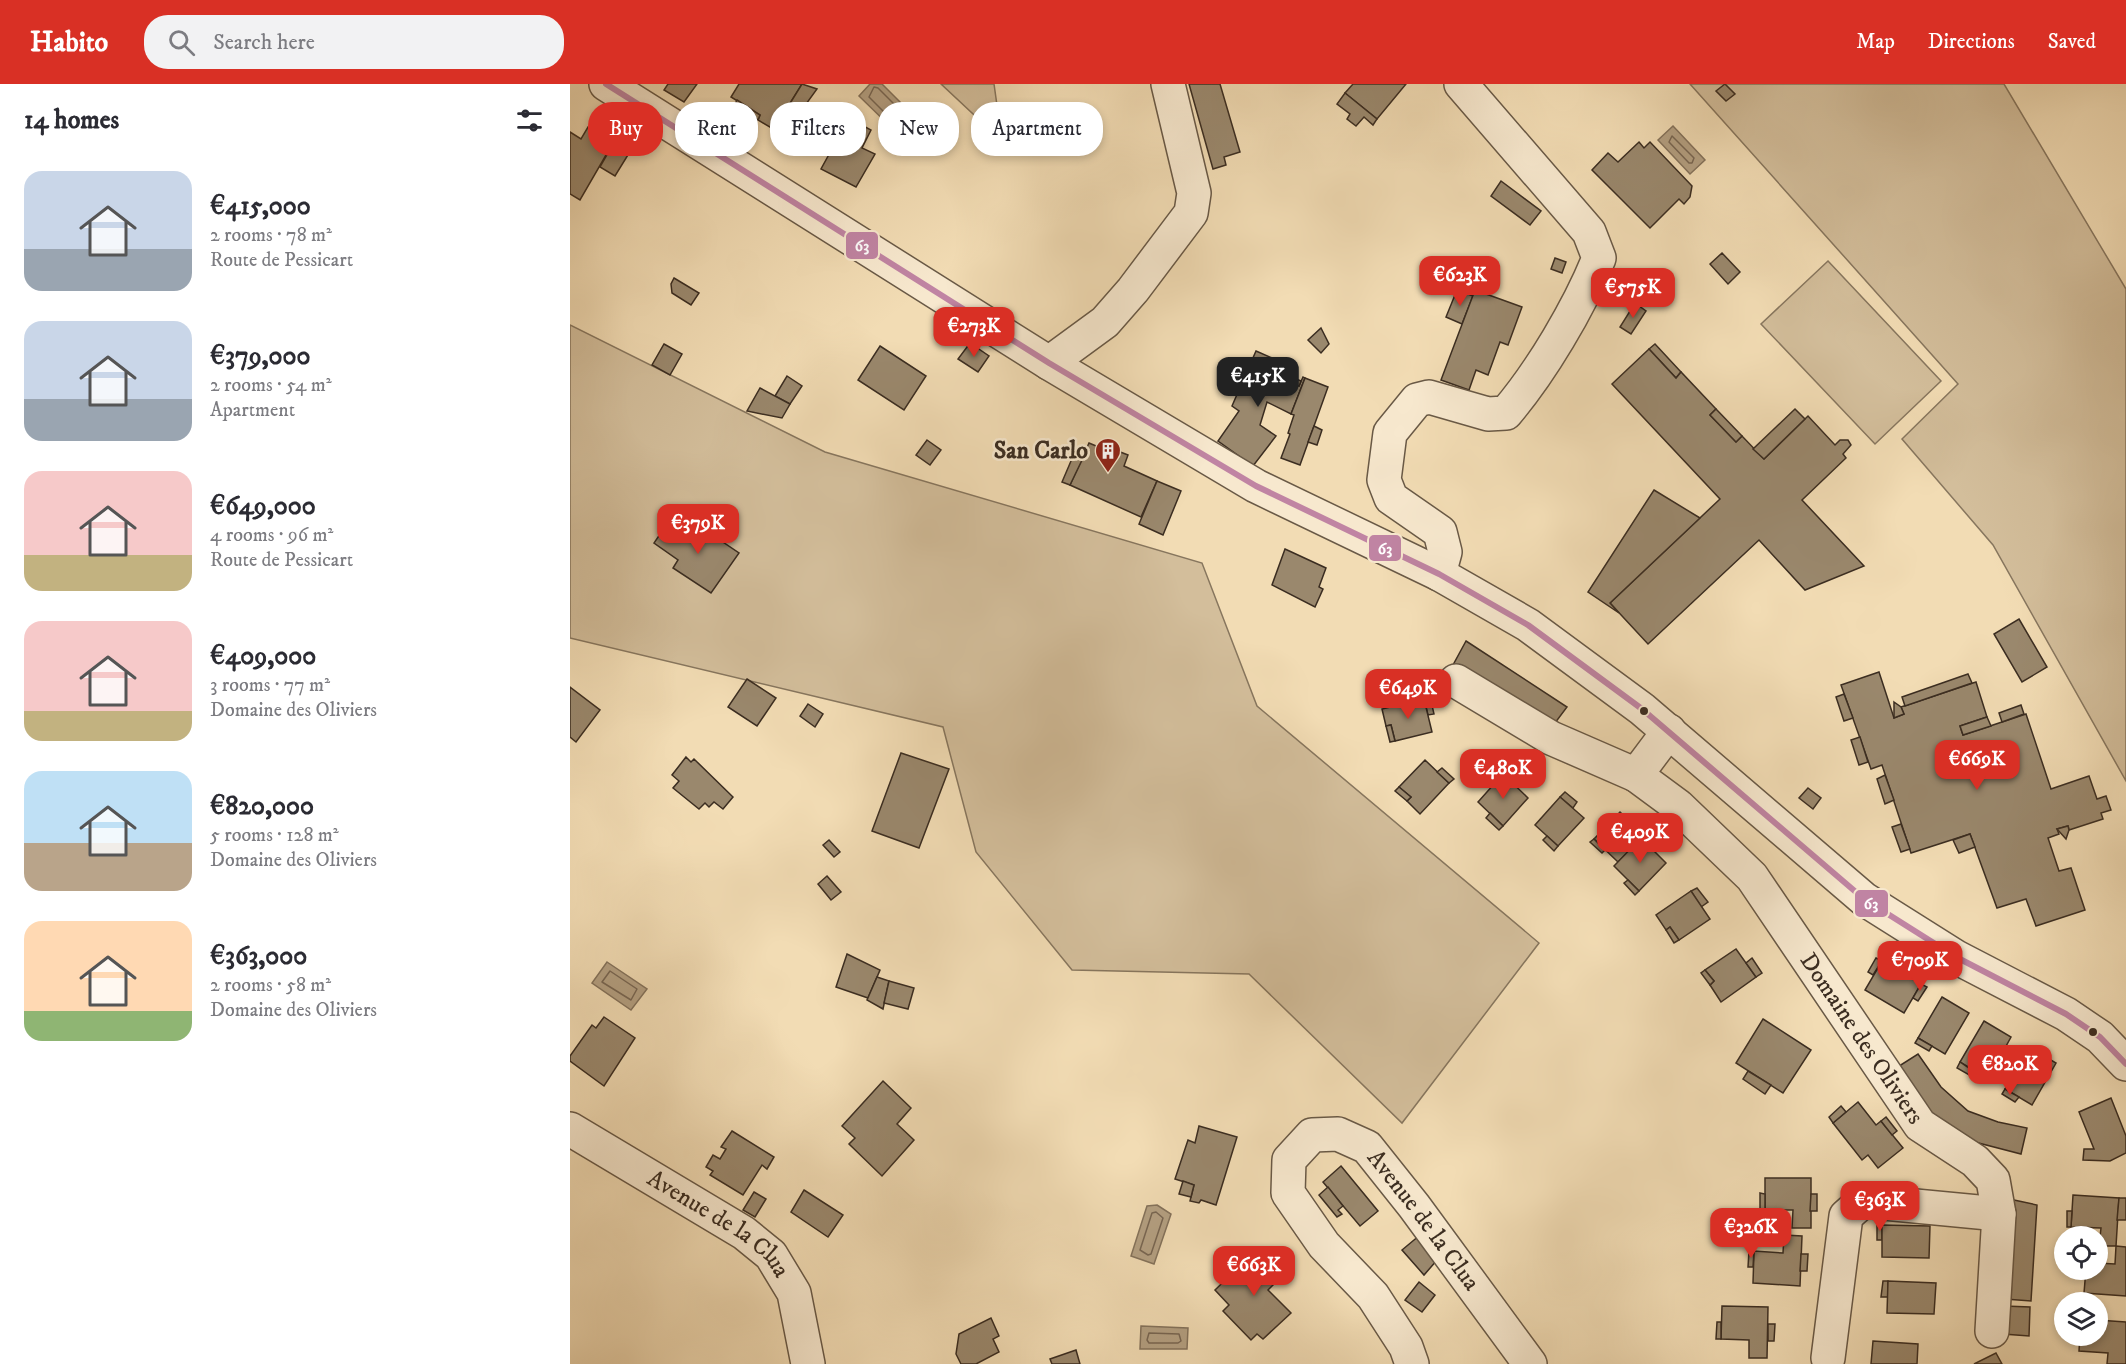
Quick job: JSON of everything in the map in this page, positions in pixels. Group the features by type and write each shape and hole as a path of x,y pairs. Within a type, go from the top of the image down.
{"street":[{"path":"606,84 1049,363 1256,486 1439,574 1528,625 1590,669 1669,731 1864,899 1956,957 2066,1014 2100,1037 2126,1064"},
{"path":"1049,363 1105,322 1133,290 1191,213 1194,193 1168,84"},
{"path":"1439,574 1445,552 1440,532 1391,498 1384,480 1390,434 1417,400 1429,397 1488,414 1506,413 1525,390 1590,281 1599,258 1589,232 1461,84"},
{"name":"Domaine des Oliviers","path":"1456,681 1551,738 1636,775 1678,806 1752,877 1920,1125 1975,1161 1993,1180 1999,1214 1992,1331"},
{"path":"1636,775 1669,731"},
{"name":"Avenue de la Clua","path":"570,1129 744,1233 771,1255 794,1293 808,1364"},
{"name":"Avenue de la Clua","path":"1412,1364 1406,1347 1373,1296 1324,1245 1288,1193 1289,1160 1312,1135 1338,1134 1367,1147 1414,1206 1530,1364"},
{"path":"1828,1358 1846,1216 1853,1207 1863,1201 1999,1214"}],"shaded area":[{"path":"941,84 994,84 997,102 971,102 971,112"},
{"path":"1690,84 2004,84 2126,289 2126,781 1993,545 1902,439 1958,384"},
{"path":"1828,261 1941,381 1875,444 1761,324"},
{"path":"570,325 825,452 1202,563 1257,706 1539,943 1402,1123 1249,974 1072,970 976,852 943,727 570,638"}],"water":[{"path":"870,84 882,84 900,102 878,102 878,114 859,96"},
{"path":"1673,126 1705,160 1690,174 1658,140"},
{"path":"607,962 647,989 631,1010 592,983"},
{"path":"1157,1205 1171,1214 1154,1264 1131,1256 1147,1206"},
{"path":"1141,1326 1188,1328 1187,1349 1140,1349"}],"building":[{"path":"668,84 697,84 684,102 664,90"},
{"path":"739,84 802,84 791,102 770,102 770,127 758,120 760,115 758,102 739,102 731,97"},
{"path":"802,84 817,89 808,102 791,102"},
{"path":"1189,84 1220,84 1240,152 1224,157 1226,165 1213,169"},
{"path":"1353,84 1406,84 1377,119 1345,93"},
{"path":"1725,84 1735,94 1726,101 1716,91"},
{"path":"1345,93 1377,119 1373,125 1364,117 1356,126 1347,119 1350,114 1337,104"},
{"path":"588,127 588,156 605,156 580,200 570,194 570,132 581,139"},
{"path":"866,127 871,130 866,140"},
{"path":"1639,142 1644,148 1650,142 1692,186 1690,197 1684,204 1679,199 1650,228 1592,170 1608,153 1618,162"},
{"path":"866,150 875,154 856,187 821,169 828,156 866,156"},
{"path":"606,156 627,156 615,176 600,167"},
{"path":"1501,181 1541,211 1530,225 1491,196"},
{"path":"1722,253 1740,272 1728,284 1710,264"},
{"path":"1555,258 1566,262 1562,273 1551,269"},
{"path":"674,278 699,293 691,305 672,293 671,284"},
{"path":"1457,290 1473,296 1462,324 1446,317"},
{"path":"1475,290 1522,307 1508,345 1500,342 1488,375 1476,370 1469,390 1441,380"},
{"path":"1635,303 1646,311 1631,334 1620,327"},
{"path":"1321,328 1329,344 1321,353 1308,340"},
{"path":"970,343 989,356 978,372 958,359"},
{"path":"664,344 682,354 670,375 652,365"},
{"path":"1655,344 1681,372 1676,378 1649,349"},
{"path":"880,346 926,376 904,410 858,380"},
{"path":"1649,349 1676,378 1681,372 1716,409 1710,415 1736,442 1742,436 1764,459 1808,416 1835,445 1840,440 1848,440 1851,445 1843,454 1846,458 1802,500 1864,566 1805,590 1759,540 1648,644 1610,603 1720,499 1612,384"},
{"path":"1256,351 1279,361 1276,377 1299,386 1303,377 1305,378 1291,414 1267,402 1260,425 1276,436 1253,466 1218,441 1239,411 1232,406"},
{"path":"1278,372 1301,381 1299,386 1276,377"},
{"path":"787,376 802,386 790,404 775,396"},
{"path":"1305,378 1328,387 1300,465 1281,458 1290,434 1288,433 1294,415 1291,414"},
{"path":"760,388 790,404 782,418 747,411"},
{"path":"1716,409 1742,436 1736,442 1710,415"},
{"path":"1795,409 1805,419 1764,459 1753,449"},
{"path":"1314,426 1322,430 1317,445 1308,442"},
{"path":"927,440 941,450 930,465 916,455"},
{"name":"San Carlo","path":"1089,443 1108,451 1110,448 1128,455 1124,466 1157,481 1141,517 1070,485"},
{"path":"1074,454 1083,458 1070,485 1062,482"},
{"path":"1157,481 1181,491 1163,535 1139,524"},
{"path":"1654,490 1700,518 1610,603 1619,613 1588,592"},
{"path":"669,521 685,530 681,536 689,542 699,526 739,553 711,593 673,568 678,560 654,543"},
{"path":"1285,549 1326,568 1319,587 1323,589 1315,607 1272,585"},
{"path":"2019,619 2047,667 2022,682 1994,634"},
{"path":"1466,641 1567,707 1552,727 1453,665"},
{"path":"1879,672 1894,718 1904,714 1901,707 1976,682 1987,717 1960,726 1963,735 2026,714 2051,789 2089,776 2097,799 2106,796 2111,810 2101,813 2103,819 2069,830 2068,826 2057,829 2059,834 2048,838 2059,871 2071,868 2085,910 2036,926 2026,899 1997,908 1970,834 1911,853 1882,765 1871,769 1841,685"},
{"path":"1968,674 1972,683 1905,706 1902,697"},
{"path":"747,679 776,698 757,726 728,707"},
{"path":"570,687 600,710 576,742 570,737"},
{"path":"1844,694 1853,718 1844,721 1836,697"},
{"path":"1430,697 1434,714 1428,715 1424,699"},
{"path":"1424,699 1432,732 1395,741 1391,725 1386,726 1382,709"},
{"path":"1894,702 1901,707 1904,714 1894,718"},
{"path":"808,704 823,714 815,727 800,716"},
{"path":"2021,705 2024,714 2002,722 1999,713"},
{"path":"1987,717 1991,726 1963,735 1960,726"},
{"path":"1391,725 1395,741 1390,742 1386,726"},
{"path":"1860,737 1868,762 1859,765 1851,740"},
{"path":"901,753 949,769 919,848 872,831"},
{"path":"686,757 691,762 694,759 733,797 723,809 714,802 709,807 705,803 699,809 673,788 679,781 672,775"},
{"path":"1425,760 1449,783 1420,814 1407,801 1411,797 1399,787"},
{"path":"1442,768 1454,779 1449,783 1437,772"},
{"path":"1508,769 1520,780 1515,786 1503,774"},
{"path":"1503,774 1528,798 1503,826 1478,802"},
{"path":"1885,775 1894,800 1885,804 1877,779"},
{"path":"1399,787 1411,797 1407,801 1395,791"},
{"path":"1808,788 1821,798 1813,809 1799,798"},
{"path":"1565,792 1577,802 1573,808 1560,797"},
{"path":"1560,797 1584,818 1558,846 1535,825"},
{"path":"1620,812 1644,836 1618,862 1594,839"},
{"path":"1490,813 1503,826 1499,830 1486,818"},
{"path":"1638,819 1650,830 1644,836 1632,824"},
{"path":"1901,824 1910,849 1901,852 1892,827"},
{"path":"2068,826 2069,830 2066,839 2057,829"},
{"path":"1647,834 1659,847 1655,851 1641,838"},
{"path":"1970,834 1975,847 1959,853 1953,840"},
{"path":"1547,836 1558,846 1554,851 1543,840"},
{"path":"1641,838 1666,863 1639,891 1614,866"},
{"path":"1594,839 1605,850 1602,853 1590,842"},
{"path":"829,840 840,852 834,857 823,845"},
{"path":"827,876 841,892 831,900 818,884"},
{"path":"1628,880 1639,891 1635,895 1624,883"},
{"path":"1697,888 1708,902 1701,907 1691,891"},
{"path":"1691,891 1710,919 1679,940 1670,927 1666,930 1656,915"},
{"path":"1670,927 1679,940 1674,943 1666,930"},
{"path":"1736,949 1756,977 1721,1002 1710,985 1714,981 1705,970"},
{"path":"847,954 880,970 868,998 836,987"},
{"path":"1752,958 1762,973 1756,977 1746,963"},
{"path":"1876,958 1882,961 1873,975 1868,972"},
{"path":"1882,961 1921,984 1904,1013 1865,990"},
{"path":"1705,970 1714,981 1710,985 1701,973"},
{"path":"877,977 889,981 883,1009 867,1000"},
{"path":"889,981 914,988 908,1009 884,1003"},
{"path":"1921,984 1927,987 1918,1001 1913,998"},
{"path":"1942,997 1969,1013 1945,1054 1918,1038"},
{"path":"604,1017 635,1038 604,1086 570,1061 570,1056 592,1025 596,1028"},
{"path":"1763,1019 1811,1050 1783,1093 1736,1063"},
{"path":"1984,1021 2011,1037 1988,1079 1960,1062"},
{"path":"1918,1038 1932,1046 1929,1051 1915,1043"},
{"path":"2029,1047 2056,1063 2032,1105 2005,1089"},
{"path":"1918,1054 1941,1087 1968,1111 1998,1122 2027,1128 2021,1154 1967,1140 1925,1109 1896,1068"},
{"path":"1960,1062 1973,1071 1971,1076 1957,1068"},
{"path":"1748,1071 1771,1085 1765,1094 1743,1079"},
{"path":"883,1081 911,1108 897,1124 914,1140 882,1176 849,1144 855,1138 842,1126"},
{"path":"2005,1089 2019,1097 2015,1102 2002,1094"},
{"path":"2111,1098 2126,1136 2126,1153 2110,1161 2083,1160 2084,1149 2094,1149 2079,1112"},
{"path":"1858,1102 1876,1125 1881,1121 1903,1148 1878,1168 1868,1155 1862,1160 1833,1123"},
{"path":"1841,1106 1846,1112 1833,1123 1829,1117"},
{"path":"1886,1117 1897,1131 1892,1135 1881,1121"},
{"path":"1199,1126 1237,1137 1216,1205 1201,1200 1199,1203 1190,1201 1194,1185 1175,1179 1188,1140 1195,1143"},
{"path":"732,1131 774,1157 767,1169 762,1165 743,1195 710,1175 713,1171 706,1167 713,1155 720,1159 726,1149 721,1147"},
{"path":"1341,1166 1378,1211 1360,1226 1323,1182"},
{"path":"1765,1178 1811,1178 1811,1228 1792,1228 1793,1210 1765,1210"},
{"path":"1183,1181 1194,1185 1191,1197 1179,1194"},
{"path":"1328,1187 1343,1206 1338,1210 1342,1214 1337,1217 1319,1195"},
{"path":"804,1190 843,1215 828,1237 791,1212"},
{"path":"754,1192 766,1199 755,1217 743,1210"},
{"path":"1760,1193 1765,1194 1765,1210 1760,1210"},
{"path":"1811,1194 1817,1194 1817,1211 1810,1211"},
{"path":"2073,1195 2119,1198 2116,1246 2108,1246 2108,1226 2071,1226"},
{"path":"2119,1198 2126,1198 2126,1220 2117,1220"},
{"path":"2014,1200 2037,1205 2031,1301 2005,1299 2008,1217"},
{"path":"2067,1211 2072,1211 2071,1226 2067,1226"},
{"path":"1877,1225 1882,1225 1882,1240 1877,1240"},
{"path":"1882,1225 1930,1226 1929,1258 1882,1257"},
{"path":"1420,1235 1438,1259 1424,1275 1402,1250"},
{"path":"1784,1235 1802,1236 1800,1286 1753,1283 1754,1251 1783,1253"},
{"path":"2116,1246 2126,1247 2126,1296 2108,1295 2108,1292 2084,1292 2085,1280 2108,1280 2108,1264 2115,1264"},
{"path":"1266,1251 1286,1272 1268,1290 1291,1313 1263,1339 1257,1334 1251,1340 1223,1311 1229,1305 1215,1290 1244,1262 1249,1267"},
{"path":"1749,1251 1754,1251 1753,1267 1748,1267"},
{"path":"1801,1254 1808,1254 1807,1271 1800,1271"},
{"path":"1883,1281 1888,1281 1888,1297 1881,1297"},
{"path":"1888,1281 1936,1283 1934,1314 1887,1313"},
{"path":"1419,1282 1435,1295 1422,1312 1405,1300"},
{"path":"1722,1306 1768,1307 1767,1358 1749,1358 1749,1340 1721,1339"},
{"path":"2004,1306 2030,1307 2029,1336 2003,1334"},
{"path":"991,1318 999,1336 993,1339 999,1352 976,1364 961,1364 956,1354 959,1334"},
{"path":"2108,1321 2126,1322 2126,1364 2107,1364 2108,1353 2079,1351 2079,1346 2108,1346"},
{"path":"1717,1322 1721,1322 1721,1339 1716,1339"},
{"path":"1768,1324 1775,1324 1774,1341 1768,1341"},
{"path":"1873,1341 1918,1344 1917,1364 1871,1364"},
{"path":"1076,1350 1080,1364 1052,1364 1050,1359"},
{"path":"1996,1353 2002,1364 1974,1364"}],"transit line":[{"name":"63","path":"606,84 1049,363 1256,486 1439,574 1528,625 1642,709 1864,899 1956,957 2066,1014 2100,1037 2126,1064"}],"place":[{"name":"San Carlo","path":"1108,474"}]}
